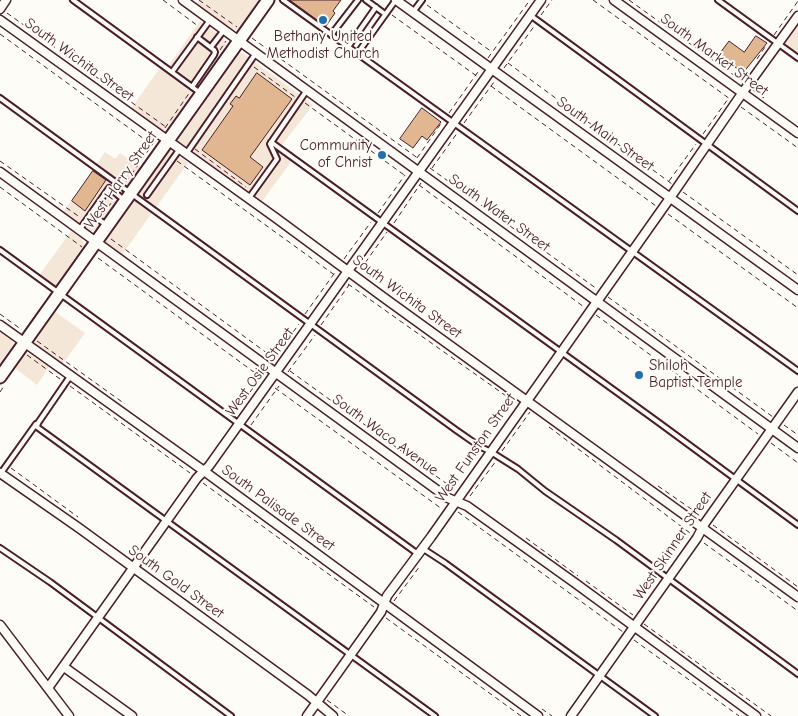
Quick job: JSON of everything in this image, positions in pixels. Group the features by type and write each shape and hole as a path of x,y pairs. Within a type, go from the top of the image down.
{"street":[{"path":"0,9 6,0"},
{"name":"South Water Street","path":"183,0 224,30 242,37 256,53 798,448"},
{"name":"West Harry Street","path":"0,377 128,197 150,176 196,90 242,37 268,0"},
{"name":"South Main Street","path":"396,0 798,290"},
{"name":"West Osie Street","path":"48,688 197,478 243,426 269,383 311,325 346,283 349,272 386,226 487,84 492,70 541,0"},
{"name":"South Market Street","path":"614,0 798,132"},
{"name":"West Funston Street","path":"307,716 380,613 387,596 662,210 742,92 798,16"},
{"name":"South Wichita Street","path":"0,20 170,137 183,151 340,265 524,404 703,528 798,597"},
{"name":"South Waco Avenue","path":"0,172 79,230 102,233 276,374 448,498 467,506 575,583 637,623 756,716"},
{"name":"South Palisade Street","path":"0,324 538,716"},
{"name":"West Skinner Street","path":"571,716 798,392"},
{"name":"South Gold Street","path":"0,473 308,695 333,716"},
{"path":"0,625 69,716"},
{"path":"64,666 132,716"}],"lane":[{"path":"73,0 196,90 215,52 197,37"},
{"path":"283,0 798,371"},
{"path":"331,35 358,0"},
{"path":"366,0 386,13"},
{"path":"357,54 396,0"},
{"path":"413,12 422,0"},
{"path":"718,0 798,58"},
{"path":"348,47 376,7"},
{"path":"530,15 798,211"},
{"path":"172,72 210,20"},
{"path":"211,47 224,30"},
{"path":"147,195 173,158 183,151 256,53"},
{"path":"249,198 277,158 270,144 271,142 307,90"},
{"path":"0,98 128,197 302,318 463,435 518,469 545,491 616,540 798,674"},
{"path":"271,142 798,525"},
{"path":"150,176 157,181"},
{"path":"79,230 109,188 128,197"},
{"path":"91,214 102,233"},
{"path":"0,250 243,426 420,551 445,563 655,716"},
{"path":"0,473 71,375"},
{"path":"38,423 37,427 435,716"},
{"path":"0,548 50,582 231,716"}],"path":[{"path":"163,0 203,30"},
{"path":"199,0 242,37 417,158 798,435"},
{"path":"422,0 492,52"},
{"path":"417,158 530,0"},
{"path":"428,166 487,84 499,75 552,0"},
{"path":"593,0 798,148"},
{"path":"629,0 748,85 766,100"},
{"path":"0,9 170,137"},
{"path":"386,13 476,75 798,308"},
{"path":"0,34 152,145"},
{"path":"249,63 798,463"},
{"path":"507,63 798,275"},
{"path":"173,158 346,283 524,404"},
{"path":"0,161 85,221"},
{"path":"234,415 411,166"},
{"path":"243,426 250,426 318,330 346,283 356,277 386,226 423,174"},
{"path":"0,187 269,383"},
{"path":"102,233 116,243"},
{"path":"26,354 521,716"},
{"path":"277,388 442,509 459,512 738,716"},
{"path":"544,424 798,611"},
{"path":"526,538 637,623 771,716"}],"shaded area":[{"path":"199,0 259,0 238,29 235,30 197,4"},
{"path":"200,21 223,38 226,41 226,45 167,128 160,131 130,110 162,65 167,68"},
{"path":"798,24 798,63 779,49"},
{"path":"241,53 313,105 282,145 295,156 261,203 178,143 178,140 238,54"},
{"path":"171,150 188,163 121,256 106,245 106,238 168,151"},
{"path":"105,152 115,159 120,153 140,167 96,229 90,233 62,214"},
{"path":"71,231 82,239 84,245 52,291 36,280"},
{"path":"54,311 85,333 62,365 35,345 34,341"},
{"path":"0,331 11,339 13,345 0,363"},
{"path":"26,353 29,353 49,367 37,385 15,368"}],"building":[{"name":"Bethany United Methodist Church","path":"290,0 341,0 326,26"},
{"path":"756,36 767,43 743,73 727,61 726,63 717,57 729,41 744,52"},
{"path":"257,73 292,99 250,157 263,167 250,185 202,150 233,106 230,104 236,96 239,98"},
{"path":"422,108 441,122 427,140 422,136 413,148 400,139"},
{"path":"93,171 106,180 85,211 72,201"}],"place":[{"name":"Bethany United Methodist Church","path":"323,20"},
{"name":"Community of Christ","path":"382,155"},
{"name":"Shiloh Baptist Temple","path":"639,375"}]}
